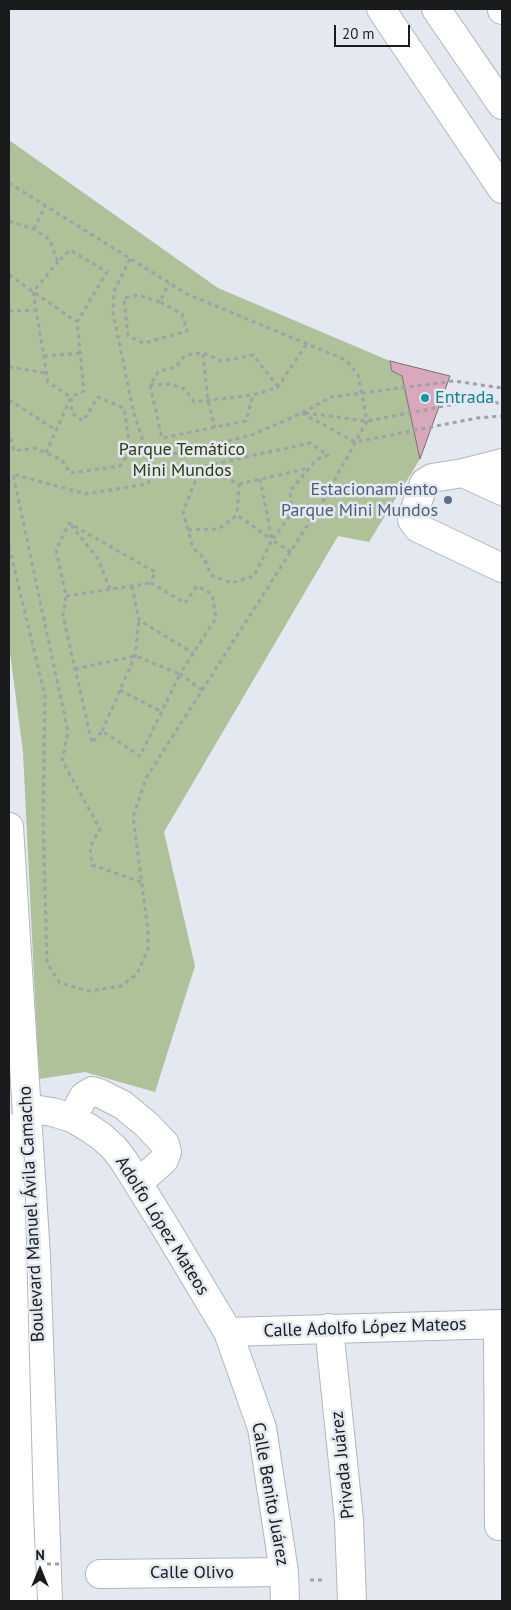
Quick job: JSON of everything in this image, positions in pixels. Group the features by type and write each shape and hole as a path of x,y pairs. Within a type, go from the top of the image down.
{"main road":[{"path":"381,9 502,189"},
{"path":"436,9 502,105"},
{"path":"502,463 463,473 432,478 424,483 412,520 418,528 502,568"},
{"path":"463,473 502,490"},
{"name":"Boulevard Manuel Ávila Camacho","path":"9,827 36,1257 48,1601"},
{"path":"72,1118 84,1096 92,1092 99,1093 123,1105 147,1125 165,1144 167,1152 164,1160 138,1183"},
{"name":"Adolfo López Mateos","path":"33,1109 72,1118 102,1137 124,1161 228,1332"},
{"path":"9,1128 23,1601"},
{"path":"9,1220 36,1257"},
{"path":"500,1324 500,1526"},
{"name":"Calle Adolfo López Mateos","path":"228,1332 500,1324"},
{"name":"Privada Juárez","path":"329,1328 349,1520 352,1601"},
{"name":"Calle Benito Juárez","path":"228,1332 262,1428 284,1572 285,1601"},
{"name":"Calle Olivo","path":"100,1574 284,1572"}],"path":[{"path":"9,183 187,294 346,360 358,374 367,420 323,501 146,778 133,817 148,930 148,949 137,974 121,986 89,991 60,983 47,963 43,819 45,696 9,546"},
{"path":"34,228 45,206"},
{"path":"9,221 34,228 50,240 58,262"},
{"path":"46,453 71,397 84,391 77,322 107,272 70,250 33,292 48,382 71,397"},
{"path":"130,259 114,291 113,313 134,414 154,474"},
{"path":"9,275 77,322"},
{"path":"160,302 169,283"},
{"path":"138,295 160,302 182,314 187,332 144,343 128,336 124,298 138,295"},
{"path":"9,311 36,310"},
{"path":"150,385 169,384 185,389 194,402 253,395 278,387 307,343"},
{"path":"44,356 80,353"},
{"path":"253,395 246,421 162,438 150,385 158,372 176,367 185,355 203,353 222,362 253,355 278,387"},
{"path":"203,353 208,401 215,427"},
{"path":"9,366 47,373"},
{"path":"142,882 92,865 90,847 100,829 62,760 68,732 13,474 86,494 147,484 169,455 252,435 302,413 331,397 454,381 502,388"},
{"path":"9,432 14,451 35,448 62,460 70,473 120,466 130,450 124,408 98,397 83,421 72,412 71,397"},
{"path":"9,400 56,430"},
{"path":"302,413 367,420 466,402 502,403"},
{"path":"302,413 355,442 477,418 502,416"},
{"path":"310,443 328,455 317,459 290,491 292,513 272,540 254,576 231,582 211,575 204,558 193,548 183,512 201,466 310,443"},
{"path":"201,466 239,484 310,467"},
{"path":"260,479 272,540"},
{"path":"188,530 219,529 237,515 239,484"},
{"path":"237,515 291,552"},
{"path":"69,523 155,572 151,582"},
{"path":"69,523 98,559 110,589"},
{"path":"69,523 56,550 66,596 63,616 92,743 102,731 135,656 139,620 132,586"},
{"path":"66,596 151,582 185,603 197,586 212,594 216,618 180,674 140,756 102,731"},
{"path":"139,620 193,653"},
{"path":"75,669 135,656 180,674 202,690"},
{"path":"120,690 162,712"}],"green space":[{"name":"Parque Temático Mini Mundos","path":"9,140 218,288 390,361 450,376 420,459 369,542 338,536 164,832 195,966 155,1092 85,1072 39,1079 23,752 9,645"}],"building":[{"name":"Entrada","path":"390,361 450,376 420,459 402,376 392,371"}],"place":[{"name":"Entrada","path":"425,398"},
{"name":"Estacionamiento Parque Mini Mundos","path":"448,500"}]}
